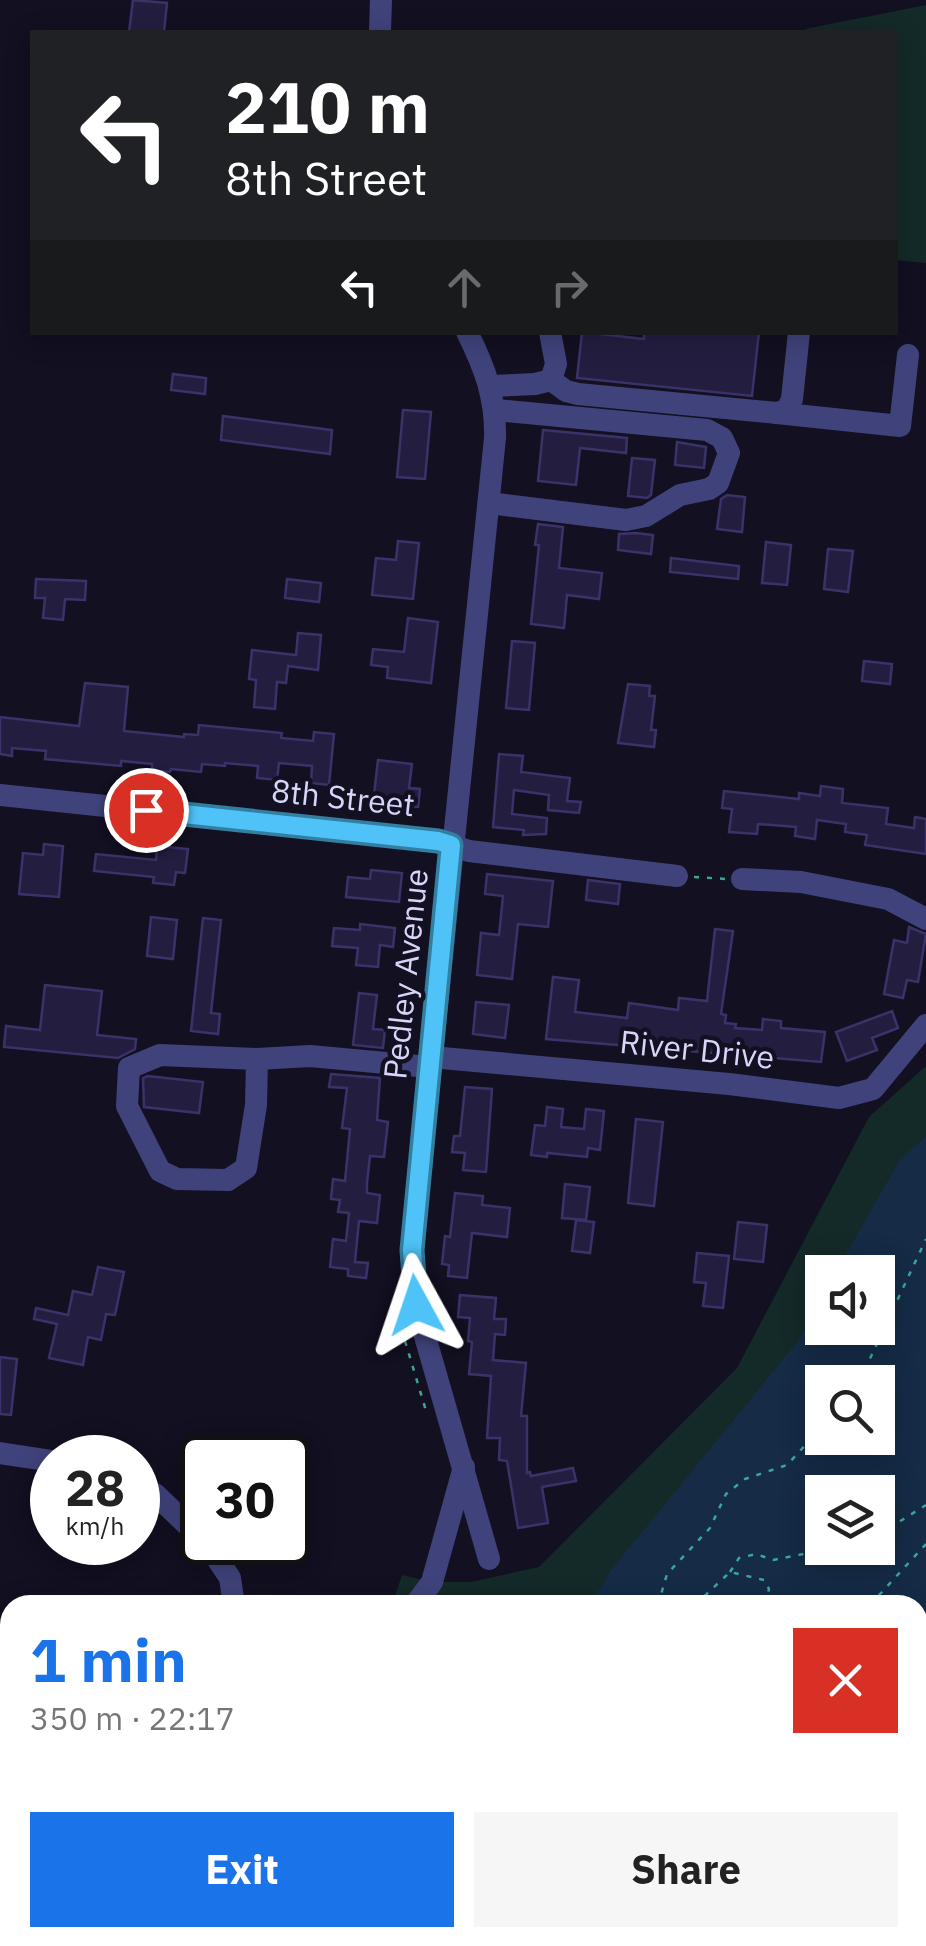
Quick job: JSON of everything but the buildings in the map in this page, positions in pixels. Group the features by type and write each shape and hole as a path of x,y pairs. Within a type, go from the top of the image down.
{"street":[{"path":"380,0 380,30"},
{"name":"Pedley Avenue","path":"467,335 491,386 496,410 412,1250 416,1305 489,1559"},
{"path":"551,335 556,364 551,380"},
{"path":"777,413 787,410 792,399 799,335"},
{"path":"491,386 522,386 551,380 578,394 900,426 908,355"},
{"path":"489,502 626,520 646,516 680,496 709,489 718,482 729,453 722,438 707,430 496,410"},
{"name":"8th Street","path":"0,794 438,841 469,850 677,876"},
{"path":"742,879 801,882 888,899 926,919"},
{"name":"River Drive","path":"258,1059 310,1056 430,1062 730,1084 839,1098 873,1089 926,1025"},
{"path":"160,1055 258,1059 256,1105 246,1168 228,1180 178,1179 160,1171 127,1106 129,1068 160,1055"},
{"path":"0,1452 30,1457"},
{"path":"422,1595 432,1582 464,1467"},
{"path":"160,1499 180,1518"},
{"path":"221,1565 230,1578 233,1595"}],"path":[{"path":"677,876 742,879"},
{"path":"867,1365 926,1239"},
{"path":"661,1595 667,1574 710,1528 726,1494 746,1479 788,1464 805,1446"},
{"path":"895,1524 926,1505"},
{"path":"879,1595 926,1544"},
{"path":"706,1595 739,1558 756,1554 772,1560 805,1554"},
{"path":"730,1572 764,1580 766,1595"}],"green space":[{"path":"926,5 926,263 898,260 898,30 805,29"},
{"path":"926,1066 926,1595 395,1595 402,1575 432,1582 471,1582 539,1567 737,1368 869,1117"}],"water":[{"path":"926,1136 926,1595 596,1595 611,1570 805,1328 805,1345 895,1345 895,1255 846,1255 899,1161"}],"route":[{"path":"146,810 451,845 412,1250 416,1305"}]}
